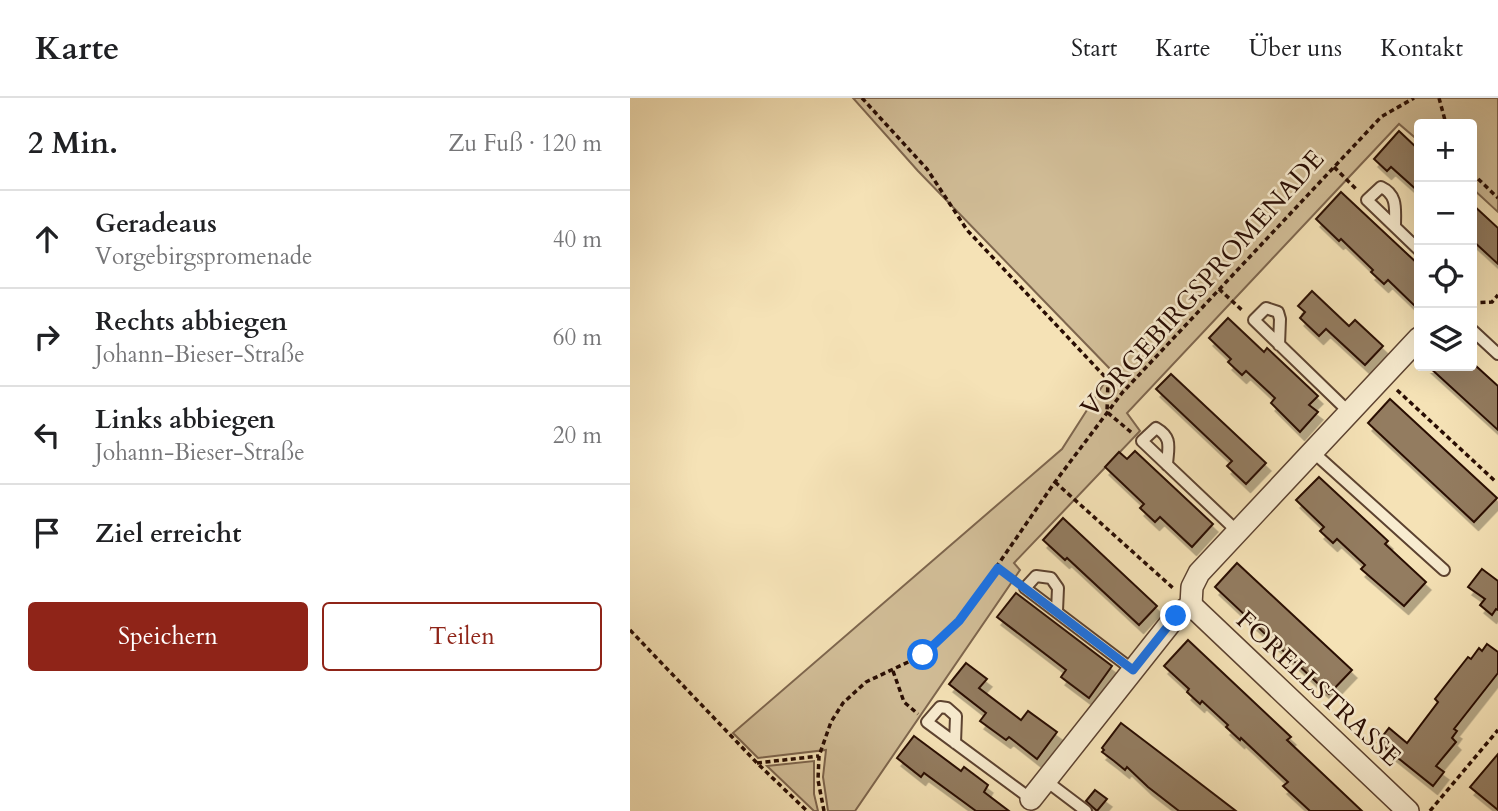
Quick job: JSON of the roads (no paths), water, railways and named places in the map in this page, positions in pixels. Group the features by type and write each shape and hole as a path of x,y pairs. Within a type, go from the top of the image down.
{"street":[{"path":"1031,799 1176,616 1191,605 1192,587 1199,573 1414,343"},
{"name":"FORELLSTRASSE","path":"1191,605 1409,811"}],"lane":[{"path":"1395,226 1394,197 1390,191 1381,187 1367,200 1414,245"},
{"path":"1279,345 1278,312 1266,308 1254,320 1279,345 1349,412"},
{"path":"1477,335 1498,354"},
{"path":"1167,465 1168,441 1165,433 1156,428 1142,441 1167,465 1238,531"},
{"path":"1313,452 1444,570"},
{"path":"1057,611 1058,588 1051,578 1036,576 1025,588 1133,670"},
{"path":"956,743 956,716 947,708 940,707 927,722 1031,799"},
{"path":"1045,780 1086,811"}]}
